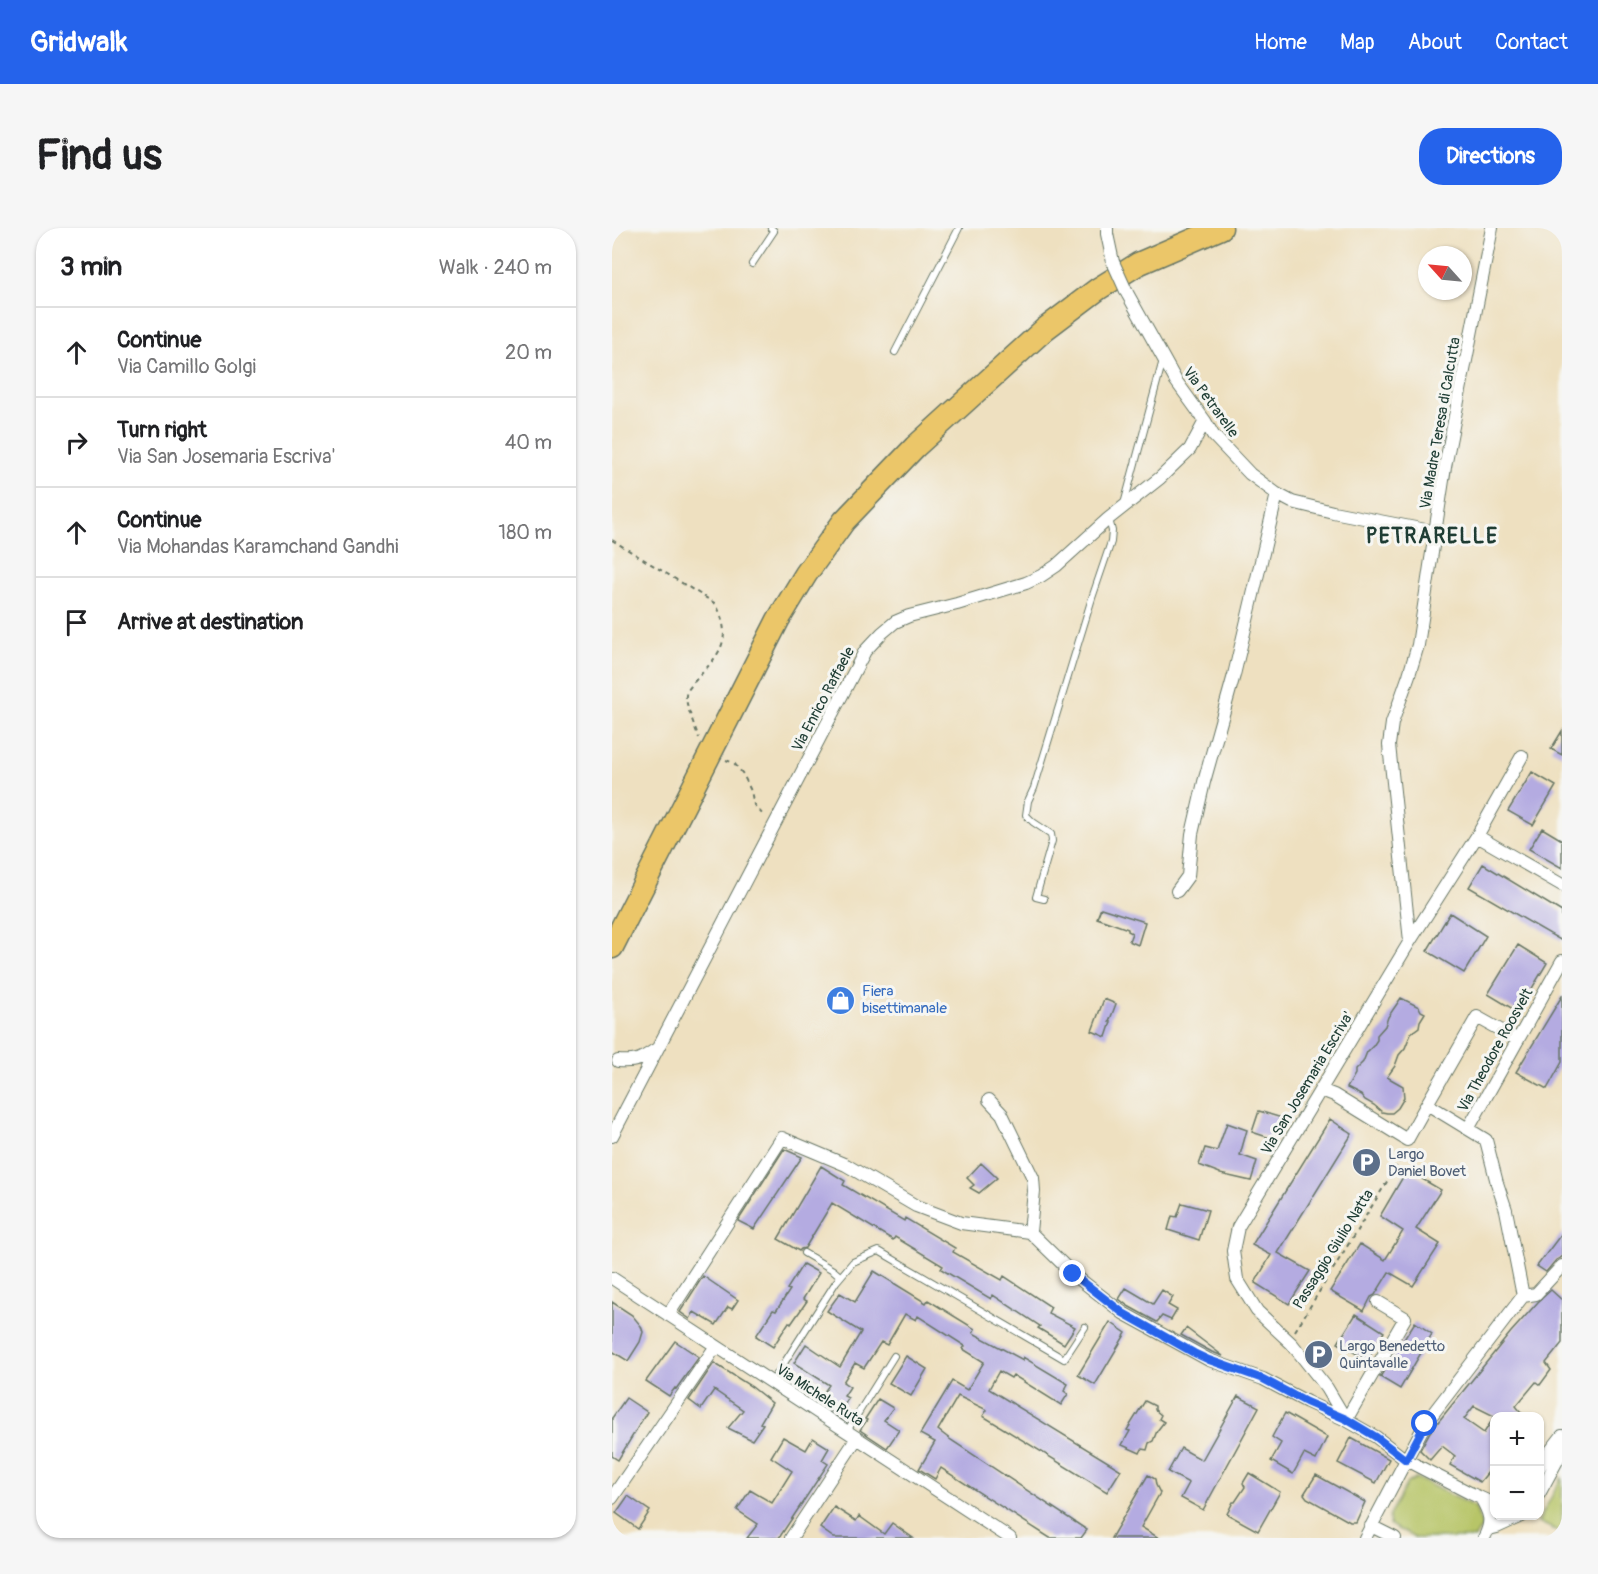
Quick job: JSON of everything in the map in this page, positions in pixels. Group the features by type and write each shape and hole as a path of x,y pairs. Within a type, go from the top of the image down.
{"highway":[{"path":"612,947 778,620 806,574 844,521 915,447 1045,329 1098,289 1138,264 1221,228"}],"street":[{"name":"Via Petrarelle","path":"1107,228 1113,262 1163,359 1213,435 1250,474 1292,502 1436,532"},
{"name":"Via Madre Teresa di Calcutta","path":"1410,941 1389,745 1392,723 1418,645 1445,468 1492,228"},
{"name":"Via Enrico Raffaele","path":"612,1136 865,651 895,622 1026,583 1056,566 1108,519 1160,478 1190,449 1205,421"},
{"path":"1177,891 1188,876 1191,834 1234,675 1277,494"},
{"name":"Via San Josemaria Escriva'","path":"1490,1502 1406,1460 1376,1437 1346,1419 1327,1388 1292,1344 1257,1311 1237,1279 1233,1251 1238,1227 1410,941 1477,836 1522,756"},
{"path":"1477,836 1562,885"},
{"name":"Via Theodore Roosvelt","path":"1523,1296 1506,1210 1486,1140 1468,1129 1562,961"},
{"path":"1321,1090 1407,1140 1477,1017 1518,1040"},
{"path":"615,1060 634,1062 657,1049"},
{"path":"615,1060 644,1073"},
{"path":"989,1100 1002,1114 1033,1178 1030,1232"},
{"path":"1427,1104 1468,1129"},
{"path":"668,1315 782,1138 846,1165 916,1206 961,1223 1030,1232 1073,1274 1123,1313 1209,1360 1263,1379 1306,1402 1346,1419 1405,1318 1378,1302"},
{"path":"1365,1538 1425,1424 1523,1296 1536,1294 1562,1266"},
{"name":"Via Michele Ruta","path":"612,1278 1010,1538"},
{"path":"612,1498 716,1346"},
{"path":"791,1538 852,1435"},
{"path":"1540,1466 1562,1436"},
{"path":"1544,1485 1559,1457 1562,1445"},
{"path":"1481,1498 1490,1515 1486,1534"},
{"path":"1486,1534 1511,1520"},
{"path":"1371,1526 1395,1538"}],"lane":[{"path":"752,264 774,231 771,228"},
{"path":"895,352 959,228"},
{"path":"1123,507 1163,359"},
{"path":"1044,899 1036,897 1052,841 1051,834 1026,815 1028,801 1111,542 1112,531 1108,519"},
{"path":"772,1382 840,1276 853,1262 879,1251 1064,1359 1085,1327"},
{"path":"804,1253 840,1276"},
{"path":"852,1435 894,1356"}],"path":[{"path":"612,540 716,604 723,618 724,642 717,656 688,690 686,698 699,738"},
{"path":"719,757 734,763 743,774 751,791 754,805 773,825"},
{"name":"Passaggio Giulio Natta","path":"1297,1328 1404,1154 1400,1152"}],"green space":[{"path":"1562,1477 1562,1533 1538,1522 1544,1520 1544,1511"},
{"path":"1416,1478 1475,1507 1482,1526 1475,1538 1415,1538 1390,1525 1389,1516 1407,1483"}],"building":[{"path":"1562,731 1562,755 1551,749"},
{"path":"1532,772 1556,786 1533,825 1508,811"},
{"path":"1542,828 1562,840 1562,868 1529,849"},
{"path":"1483,864 1562,912 1562,941 1469,887"},
{"path":"1101,908 1145,922 1138,945 1129,941 1132,933 1128,929 1097,918"},
{"path":"1450,913 1486,936 1464,973 1427,951"},
{"path":"1518,945 1547,963 1518,1012 1488,994"},
{"path":"1562,996 1562,1062 1547,1089 1516,1072"},
{"path":"1401,998 1419,1007 1425,1013 1419,1027 1411,1033 1405,1048 1387,1077 1403,1086 1404,1098 1398,1108 1392,1113 1387,1113 1382,1112 1361,1095 1347,1088 1355,1070 1363,1062"},
{"path":"1104,999 1116,1004 1106,1037 1092,1031"},
{"path":"1259,1111 1282,1118 1276,1140 1252,1132"},
{"path":"1330,1119 1352,1134 1278,1253 1310,1271 1289,1304 1255,1283 1271,1255 1252,1245"},
{"path":"1227,1123 1247,1130 1240,1155 1257,1161 1251,1181 1220,1174 1199,1165 1205,1148 1217,1151"},
{"path":"784,1149 802,1157 754,1229 738,1221"},
{"path":"981,1163 997,1178 979,1193 970,1188 974,1185 967,1178"},
{"path":"821,1166 845,1181 843,1185 904,1221 905,1218 955,1248 953,1252 1002,1280 1004,1276 1051,1307 1048,1313 1075,1327 1064,1344 993,1295 991,1299 941,1269 943,1266 895,1237 893,1240 832,1203 805,1248 799,1251 778,1239"},
{"path":"1407,1170 1441,1190 1416,1229 1440,1244 1413,1286 1389,1272 1364,1311 1330,1291 1360,1244 1385,1260 1403,1231 1380,1216"},
{"path":"1182,1203 1208,1210 1199,1240 1168,1230 1172,1216 1177,1217"},
{"path":"1562,1233 1562,1257 1556,1260 1546,1272 1537,1266"},
{"path":"803,1264 819,1273 803,1299 807,1301 791,1324 789,1322 773,1347 756,1336 790,1290 787,1289"},
{"path":"874,1271 926,1303 928,1300 975,1329 973,1333 1023,1360 1023,1357 1068,1384 1064,1391 1068,1394 1061,1405 1013,1375 1011,1378 999,1371 989,1389 1121,1470 1107,1492 983,1416 987,1410 958,1396 938,1430 1087,1530 1081,1538 1050,1538 941,1468 935,1479 919,1469 935,1442 920,1434 952,1381 967,1390 984,1362 963,1349 965,1346 918,1316 916,1320 905,1314 887,1345 881,1342 864,1368 855,1363 843,1382 850,1387 844,1396 848,1398 843,1408 849,1412 844,1420 817,1402 829,1385 794,1363 806,1344 840,1367 861,1332 827,1311 840,1293 855,1302"},
{"path":"703,1276 738,1300 732,1309 728,1307 716,1325 694,1312 690,1319 680,1312"},
{"path":"1126,1288 1153,1304 1162,1290 1173,1297 1168,1305 1177,1310 1171,1320 1162,1316 1157,1322 1119,1299"},
{"path":"1551,1290 1562,1300 1562,1343 1546,1363 1551,1370 1540,1385 1536,1382 1516,1406 1521,1412 1490,1412 1490,1414 1474,1406 1464,1419 1484,1433 1490,1423 1490,1470 1480,1482 1450,1465 1455,1456 1442,1446 1430,1460 1420,1450 1430,1432 1538,1302"},
{"path":"612,1302 632,1315 643,1332 640,1342 628,1361 612,1351"},
{"path":"1356,1314 1384,1332 1367,1360 1338,1343"},
{"path":"1110,1322 1126,1333 1095,1385 1078,1375"},
{"path":"1415,1322 1432,1334 1400,1389 1380,1377"},
{"path":"1186,1328 1223,1356 1181,1335"},
{"path":"675,1341 699,1357 669,1396 646,1381"},
{"path":"906,1356 927,1369 911,1396 889,1383"},
{"path":"714,1363 752,1387 772,1403 760,1423 763,1424 752,1440 728,1428 743,1410 714,1390 701,1409 689,1400"},
{"path":"1238,1396 1259,1407 1203,1510 1181,1498 1189,1483 1168,1472 1181,1448 1202,1460"},
{"path":"626,1398 647,1412 618,1460 612,1456 612,1418"},
{"path":"878,1399 893,1408 884,1420 899,1430 887,1448 860,1430"},
{"path":"1145,1401 1155,1406 1155,1410 1161,1415 1159,1419 1164,1422 1153,1441 1149,1443 1147,1450 1142,1449 1140,1453 1122,1445 1130,1431 1127,1430"},
{"path":"1285,1413 1327,1437 1316,1460 1304,1454 1293,1474 1271,1461 1281,1443 1272,1437"},
{"path":"783,1437 806,1450 813,1438 829,1448 822,1460 828,1464 779,1538 747,1538 758,1524 737,1510 750,1490 772,1503 792,1471 771,1457"},
{"path":"1351,1438 1389,1459 1376,1483 1338,1463"},
{"path":"1249,1473 1280,1492 1258,1531 1227,1514 1245,1487 1243,1483"},
{"path":"1148,1475 1155,1479 1160,1493 1141,1527 1159,1538 1111,1538"},
{"path":"1316,1475 1365,1502 1356,1522 1350,1522 1307,1498 1304,1494"},
{"path":"628,1496 650,1511 638,1529 616,1513"},
{"path":"834,1507 856,1521 859,1516 884,1534 892,1523 913,1538 834,1538 820,1528"}],"place":[{"name":"Fiera bisettimanale","path":"841,1000"},
{"name":"Largo Daniel Bovet","path":"1367,1163"},
{"name":"Largo Benedetto Quintavalle","path":"1318,1355"}],"district":[{"name":"PETRARELLE","path":"1432,536"}],"route":[{"path":"1073,1274 1123,1313 1194,1353 1263,1379 1306,1402 1346,1419 1376,1437 1406,1460 1425,1424"}]}
